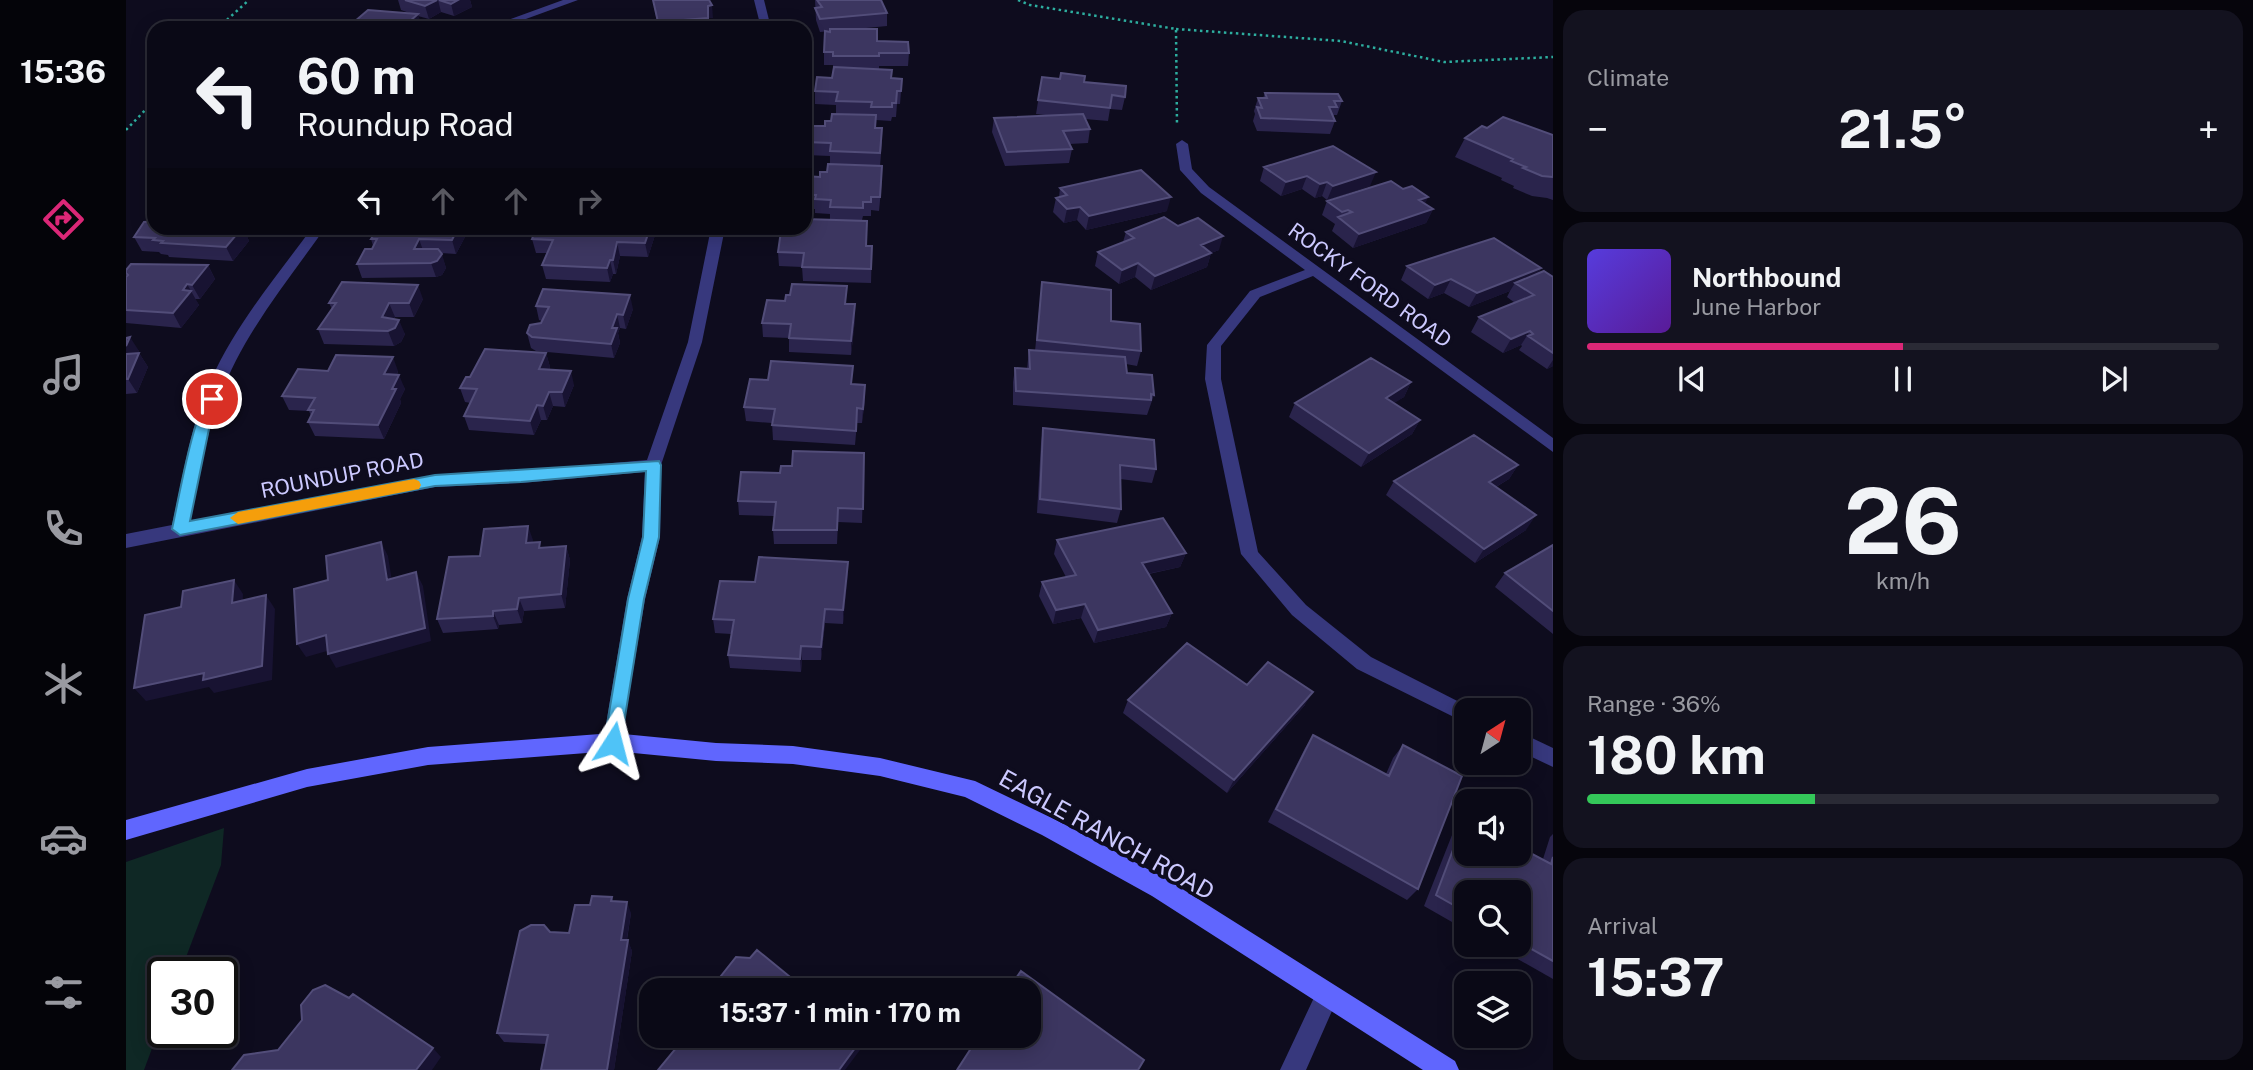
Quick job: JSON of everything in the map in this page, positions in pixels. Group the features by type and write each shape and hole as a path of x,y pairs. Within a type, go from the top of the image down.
{"street":[{"path":"512,21 573,0"},
{"path":"759,0 765,21"},
{"name":"ROCKY FORD ROAD","path":"1182,144 1186,170 1205,190 1553,446"},
{"path":"180,529 204,419 219,379 239,342 313,235"},
{"path":"613,743 636,599 651,537 653,465 695,342 717,235"},
{"path":"1315,271 1255,294 1214,345 1213,379 1250,554 1299,610 1364,663 1454,709"},
{"name":"ROUNDUP ROAD","path":"126,541 435,481 521,477 653,465"},
{"name":"EAGLE RANCH ROAD","path":"126,830 307,778 428,756 613,743 716,752 793,755 880,767 968,788 1050,828 1160,888 1446,1070"},
{"path":"1531,747 1553,758"},
{"path":"1293,1070 1327,995"}],"path":[{"path":"226,21 249,0"},
{"path":"1018,0 1030,5 1176,29 1341,41 1444,62 1553,57"},
{"path":"1176,29 1176,121 1182,144"},
{"path":"126,130 147,108"}],"green space":[{"path":"224,828 221,865 186,957 147,957 147,1048 152,1048 144,1070 126,1070 126,862"}],"building":[{"path":"405,0 437,0 425,6"},
{"path":"439,0 458,0 451,4"},
{"path":"653,0 709,0 712,5 708,6 708,18 658,21"},
{"path":"817,0 881,0 887,13 820,19 815,8 822,7"},
{"path":"368,10 418,14 410,21 355,21"},
{"path":"830,29 877,29 877,41 908,42 909,53 833,56 833,52 824,52 825,31 830,32"},
{"path":"834,67 892,70 891,78 902,79 896,103 892,103 892,107 871,107 872,102 836,101 838,92 815,91 817,77 832,78"},
{"path":"1061,73 1085,76 1084,82 1126,86 1125,97 1112,95 1110,108 1038,100 1042,77 1060,79"},
{"path":"1265,93 1338,94 1342,101 1334,101 1337,107 1329,107 1335,121 1261,118 1257,107 1262,108 1258,98 1267,98"},
{"path":"832,114 876,115 875,128 882,128 880,153 830,151 831,143 812,142 812,126 825,126 825,121 831,121"},
{"path":"1083,114 1090,129 1063,131 1072,149 1007,152 994,118"},
{"path":"1503,117 1553,135 1553,177 1542,176 1523,168 1526,167 1511,161 1513,159 1465,138 1482,126 1487,128"},
{"path":"1333,146 1376,172 1333,186 1327,182 1320,184 1307,176 1286,182 1264,167"},
{"path":"828,164 882,166 880,197 871,197 871,202 863,202 863,208 830,207 831,200 815,199 816,195 812,195 812,176 820,177 820,172 827,172"},
{"path":"1141,170 1171,197 1089,216 1080,207 1067,209 1056,198 1067,195 1060,188"},
{"path":"1391,181 1403,189 1412,186 1428,197 1419,200 1433,209 1359,234 1338,217 1352,212 1342,212 1327,201"},
{"path":"1164,217 1178,226 1198,218 1223,236 1201,245 1211,253 1155,276 1138,263 1122,270 1098,252 1134,238 1126,232"},
{"path":"812,219 867,221 866,246 872,246 871,269 802,267 804,253 778,252 780,235 812,235"},
{"path":"147,222 147,235 236,235 226,247 161,243 163,241 153,240 155,238 134,237"},
{"path":"374,235 454,235 452,240 419,239 414,249 438,249 442,254 437,261 431,263 357,264 365,249 372,249 377,239 371,239"},
{"path":"534,235 648,235 645,243 617,242 613,260 610,260 607,268 542,265 553,240 532,239"},
{"path":"1494,238 1541,268 1477,293 1451,279 1435,285 1407,266"},
{"path":"131,264 208,265 192,285 187,284 183,290 191,291 173,313 126,310 126,270"},
{"path":"1544,271 1553,277 1553,353 1528,336 1533,334 1530,331 1511,339 1479,317 1534,295 1515,283"},
{"path":"342,282 418,285 409,303 389,303 382,317 399,320 395,328 388,331 318,329 336,303 329,303"},
{"path":"1042,282 1111,290 1111,321 1140,324 1141,351 1037,340"},
{"path":"792,284 847,286 845,304 855,304 851,341 789,338 791,324 762,323 767,300 785,301 786,295 790,295"},
{"path":"543,289 630,295 623,315 617,314 612,328 617,328 611,344 532,337 527,333 530,325 541,323 549,307 536,306"},
{"path":"485,349 546,353 539,369 571,371 562,392 549,392 543,406 537,405 530,421 464,416 477,389 460,388 466,377 470,377"},
{"path":"1029,350 1125,357 1127,373 1152,375 1154,395 1151,394 1151,400 1016,391 1015,368 1030,369"},
{"path":"139,353 128,379 126,379 126,354"},
{"path":"336,355 393,357 384,374 399,375 392,389 396,389 378,425 308,422 314,410 308,410 315,398 282,396 298,369 328,371"},
{"path":"1371,358 1411,382 1386,398 1420,420 1369,453 1295,403"},
{"path":"771,361 853,366 851,384 865,385 863,409 857,408 856,431 772,425 775,409 744,407 750,379 768,380"},
{"path":"1043,428 1154,440 1156,469 1120,465 1121,509 1040,499"},
{"path":"1474,435 1518,465 1489,482 1536,515 1484,549 1394,481"},
{"path":"793,451 864,453 863,509 838,508 837,530 773,530 776,502 738,501 741,472 780,473 781,466 792,466"},
{"path":"1163,518 1186,553 1142,563 1172,613 1098,630 1085,604 1056,610 1042,582 1076,575 1057,540"},
{"path":"528,526 526,543 540,542 539,548 566,546 561,594 519,598 517,609 493,611 493,616 437,619 449,557 480,556 484,529"},
{"path":"381,542 387,580 416,572 425,628 328,654 326,635 297,644 294,589 328,580 326,556"},
{"path":"1553,545 1553,611 1505,573"},
{"path":"759,557 848,562 843,610 825,609 821,647 801,646 800,659 728,655 734,620 713,619 720,581 755,582"},
{"path":"234,580 232,603 266,595 262,666 203,680 204,673 134,688 145,615 181,607 183,591"},
{"path":"1187,643 1247,685 1268,662 1313,692 1234,780 1128,700"},
{"path":"1313,735 1389,776 1403,745 1454,772 1454,775 1462,776 1457,789 1454,789 1454,797 1418,889 1276,809"},
{"path":"1454,847 1454,866 1531,866 1531,853 1551,864 1553,857 1553,961 1531,949 1531,880 1454,880 1454,905 1436,895"},
{"path":"592,896 612,897 611,901 627,902 621,940 628,940 607,1070 541,1070 548,1035 497,1033 520,931 531,925 544,925 550,932 569,933 575,905 590,905"},
{"path":"757,950 791,978 721,976 736,957 750,958"},
{"path":"1021,971 1031,978 1016,978"},
{"path":"325,985 349,998 353,994 433,1048 416,1070 232,1070 244,1055 278,1050 302,1020 301,1005 313,990"},
{"path":"1041,985 1144,1060 1138,1070 957,1070 971,1048 1041,1048"},
{"path":"676,1048 855,1048 839,1070 658,1070"}],"slow traffic":[{"path":"238,518 414,485"}],"route":[{"path":"212,399 204,419 180,529 435,481 521,477 653,465 651,537 636,599 613,743"}]}
